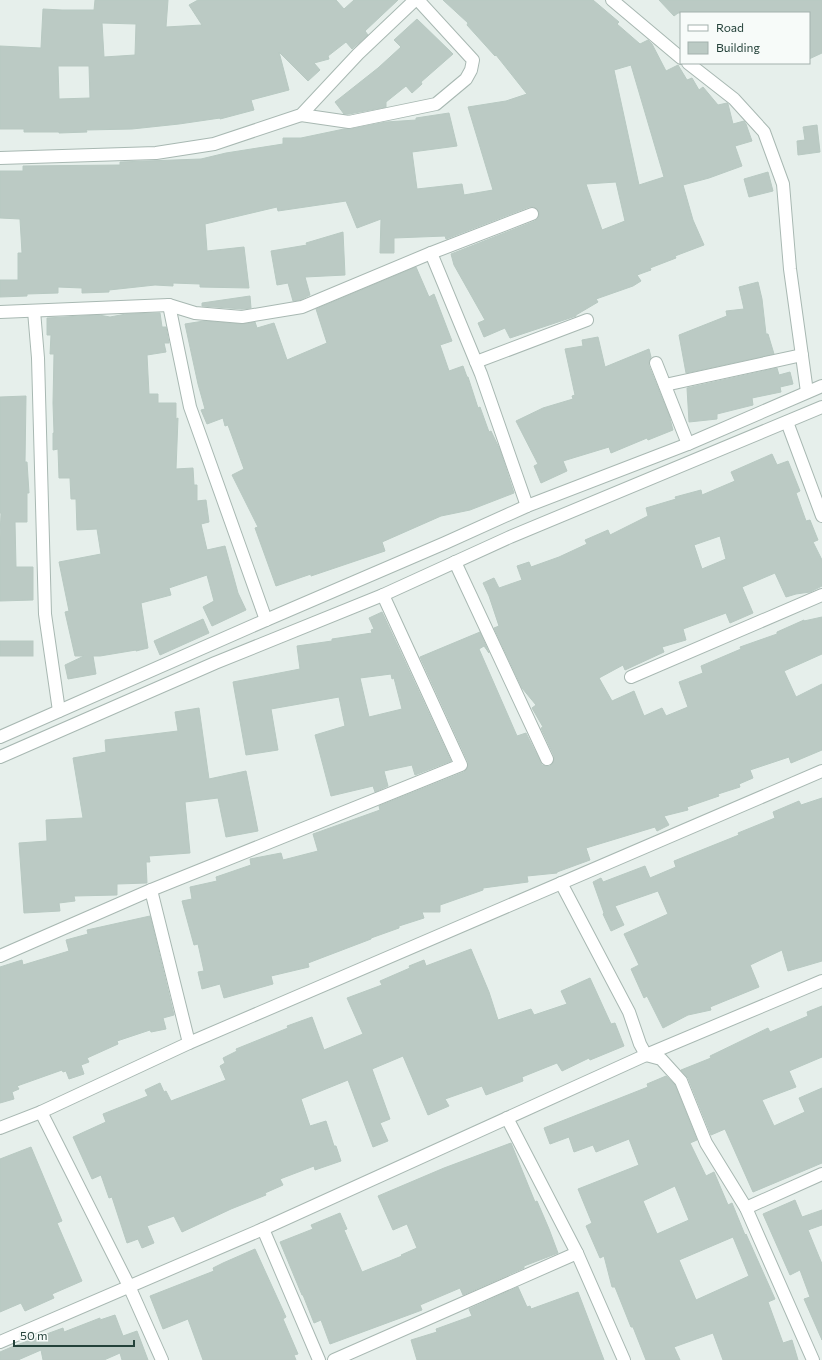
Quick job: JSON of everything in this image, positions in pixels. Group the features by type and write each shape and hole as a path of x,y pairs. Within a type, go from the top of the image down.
{"street":[{"path":"301,115 358,54 414,0"},
{"path":"0,158 156,153 214,144 301,115 349,122 436,104 466,79 471,70 473,60 418,0"},
{"path":"612,0 680,57"},
{"path":"689,64 734,99 764,132 783,184 790,269 807,392"},
{"path":"0,312 169,305 195,313 242,317 302,306 431,253 532,214"},
{"path":"431,253 476,362 527,506"},
{"path":"169,305 190,407 266,620"},
{"path":"34,311 38,358 45,614 59,711"},
{"path":"476,362 587,320"},
{"path":"665,385 802,355"},
{"path":"656,363 688,444"},
{"path":"0,737 527,506 688,444 822,386"},
{"path":"0,757 215,663 383,595 510,537 822,407"},
{"path":"787,422 822,516"},
{"path":"455,562 547,759"},
{"path":"0,956 151,890 460,765 383,595"},
{"path":"631,677 822,595"},
{"path":"0,1128 41,1112 189,1043 822,771"},
{"path":"561,883 629,1012 640,1044 646,1055 661,1059 681,1082 706,1143 746,1208 814,1360"},
{"path":"151,890 189,1043"},
{"path":"0,1342 263,1229 646,1055 822,981"},
{"path":"41,1112 129,1286 162,1360"},
{"path":"507,1118 578,1253 624,1360"},
{"path":"746,1208 822,1174"},
{"path":"263,1229 319,1360"},
{"path":"334,1360 578,1253"}],"building":[{"path":"95,0 168,0 166,27 202,25 189,5 198,0 336,0 344,9 354,0 398,0 365,31 368,35 352,49 346,42 328,56 329,59 314,63 320,70 308,81 279,52 289,90 251,100 254,110 220,119 132,129 86,130 87,132 59,133 24,132 24,129 0,129 0,46 41,48 43,9 94,10","holes":["102,23 136,24 135,55 104,57","58,66 89,66 90,98 59,99"]},
{"path":"443,0 593,0 619,22 617,24 640,44 648,40 652,44 666,71 678,65 687,80 692,78 699,90 703,87 718,105 727,103 733,124 744,121 752,141 735,146 742,166 709,178 683,185 693,220 704,245 675,256 676,258 650,268 651,270 637,275 641,281 633,286 596,299 598,302 576,316 510,338 505,328 484,337 478,323 485,320 454,265 451,254 535,221 539,216 539,212 534,207 529,207 446,239 445,236 394,238 394,253 380,253 381,219 357,228 346,201 278,211 277,207 205,224 207,251 244,247 249,288 200,287 200,284 173,283 173,286 155,285 109,290 109,292 82,293 82,288 58,287 58,293 0,297 0,280 18,280 18,253 22,253 20,219 0,218 0,171 23,171 23,166 120,165 120,162 201,159 226,153 283,144 283,138 301,138 344,129 386,122 416,120 416,118 449,113 457,146 412,152 417,189 462,184 464,195 493,190 468,107 506,101 527,94 496,55 495,56 467,25 468,23","holes":["631,65 664,177 639,185 614,70","616,182 625,221 602,230 586,184"]},
{"path":"659,0 822,0 822,53 810,59 810,12 680,12 674,16"},
{"path":"417,19 453,54 421,82 422,84 412,93 406,86 386,102 386,107 344,114 335,102 378,68 401,47 394,40"},
{"path":"817,125 820,152 798,155 797,141 805,140 803,127"},
{"path":"768,172 773,191 749,197 744,179"},
{"path":"343,232 345,275 305,277 310,295 300,300 293,301 288,283 277,285 271,251 307,245 306,243"},
{"path":"416,267 429,297 434,294 452,341 440,345 449,371 463,366 478,408 480,407 489,432 491,431 500,450 514,493 470,510 441,516 382,542 385,551 276,586 255,528 258,527 232,475 244,469 228,425 225,426 223,418 207,424 201,410 205,409 185,324 204,321 242,324 255,322 257,328 274,323 287,360 327,343 316,309"},
{"path":"758,282 762,299 766,334 768,334 774,354 686,373 679,335 727,316 726,311 744,309 739,287"},
{"path":"250,296 251,308 242,309 202,306 202,303"},
{"path":"160,313 162,327 166,327 169,343 164,343 166,352 147,355 149,394 158,394 158,403 176,403 176,419 178,418 176,469 193,468 194,485 197,485 197,501 206,500 209,522 201,524 207,550 225,546 238,593 246,610 212,626 203,607 214,601 207,575 169,588 171,595 141,603 148,648 136,651 93,656 96,674 68,679 65,665 84,656 75,656 65,612 69,611 59,562 101,554 97,529 77,530 76,499 71,499 70,478 59,478 58,449 53,450 54,354 50,354 51,335 47,335 47,318 99,315 110,317 126,314"},
{"path":"598,337 605,367 649,349 651,357 649,366 669,415 673,430 648,440 647,438 611,453 609,447 563,461 567,471 541,483 534,466 538,464 516,421 543,408 573,399 572,396 575,395 565,349 583,346 582,340"},
{"path":"777,368 779,375 790,372 793,384 780,387 781,392 752,398 753,405 717,414 717,419 689,422 687,388"},
{"path":"26,396 25,462 27,462 29,493 27,493 27,522 15,522 16,567 33,567 33,600 0,601 0,397"},
{"path":"772,454 777,465 788,461 800,491 796,493 806,521 810,520 818,540 813,542 822,560 822,586 810,592 786,597 775,573 742,587 753,613 730,623 726,613 683,629 686,640 662,647 664,652 625,670 623,665 599,678 612,701 634,691 644,716 662,708 666,716 688,707 679,682 703,673 701,666 741,649 740,647 777,634 777,632 804,620 822,617 822,654 784,671 796,697 822,684 822,750 791,763 789,757 750,770 753,778 739,784 740,787 718,794 719,796 687,807 688,810 664,816 669,825 657,831 655,827 586,848 590,860 557,873 527,876 528,882 483,888 483,890 440,905 440,912 422,912 424,918 399,926 399,928 308,963 309,967 271,976 273,984 224,998 220,984 202,989 198,972 204,971 198,944 194,945 182,901 192,899 190,887 217,881 216,877 251,865 250,859 281,853 283,860 318,851 313,834 380,810 379,806 464,772 467,769 468,762 420,657 480,632 489,653 484,646 479,649 517,736 526,733 542,765 550,766 553,763 554,756 541,728 543,727 532,708 536,705 522,688 494,628 499,626 483,583 494,578 499,588 522,580 517,566 529,562 531,567 559,557 587,544 585,540 608,530 610,535 648,516 646,508 676,499 675,497 701,490 702,495 735,481 731,472","holes":["720,536 726,559 702,569 694,545"]},
{"path":"382,612 451,761 415,775 412,765 384,771 388,786 375,792 373,786 331,796 315,735 345,726 339,697 271,709 278,750 246,755 233,682 300,669 297,646 372,633 371,630 374,629 369,618","holes":["391,674 392,679 394,678 402,709 369,717 360,678"]},
{"path":"203,619 209,633 160,655 154,641"},
{"path":"0,641 33,641 33,656 0,656"},
{"path":"199,708 209,779 246,771 258,831 226,837 218,798 185,802 190,853 149,856 150,862 146,862 147,883 117,884 117,895 74,896 75,901 59,903 60,911 24,913 19,843 47,841 46,820 83,818 73,758 106,752 105,740 178,731 175,712"},
{"path":"822,798 822,961 788,971 782,950 750,965 759,987 710,1007 711,1010 688,1015 663,1028 647,996 644,998 631,969 639,965 624,934 668,914 658,891 615,906 624,925 611,931 603,914 604,913 593,882 601,878 603,882 645,866 650,878 676,867 674,861 739,835 738,833 775,818 773,812 799,801 801,805"},
{"path":"150,916 174,1015 163,1018 166,1029 151,1032 150,1030 117,1041 118,1044 87,1058 89,1062 81,1065 84,1074 69,1079 66,1071 63,1072 62,1070 17,1086 19,1089 12,1092 14,1099 0,1103 0,967 22,960 23,965 69,951 66,940 88,934 87,930"},
{"path":"471,949 489,992 498,1020 531,1009 534,1015 567,1004 561,991 590,978 611,1024 615,1023 624,1046 590,1060 589,1058 562,1071 557,1063 522,1077 523,1081 486,1095 482,1086 445,1099 449,1106 428,1115 403,1056 372,1069 390,1119 380,1123 388,1141 373,1147 348,1080 301,1099 310,1126 326,1121 334,1146 336,1146 341,1161 315,1170 314,1166 280,1179 283,1185 265,1193 266,1195 231,1209 182,1232 174,1216 147,1226 154,1243 142,1248 138,1239 127,1243 112,1197 109,1198 101,1175 92,1179 73,1137 106,1122 103,1114 148,1096 145,1090 160,1083 164,1092 166,1091 171,1101 226,1080 220,1066 225,1063 223,1058 237,1051 236,1049 288,1028 287,1026 312,1017 324,1050 363,1034 347,998 382,985 380,981 424,960 426,966"},
{"path":"822,1006 822,1057 789,1071 796,1087 762,1100 774,1126 805,1112 799,1098 822,1088 822,1163 753,1192 725,1129 711,1135 688,1078 681,1070 711,1058 710,1056 768,1028 770,1032 808,1016 807,1012"},
{"path":"666,1076 675,1085 697,1140 690,1143 706,1176 714,1172 728,1205 732,1203 745,1235 746,1234 775,1299 768,1302 783,1343 792,1340 798,1360 723,1360 713,1333 674,1347 680,1360 646,1360 615,1287 612,1287 604,1256 600,1258 586,1226 592,1223 578,1189 639,1165 629,1139 596,1152 593,1145 574,1152 569,1137 550,1144 544,1128 648,1087 647,1084","holes":["675,1186 689,1220 657,1234 643,1201","733,1237 749,1276 696,1300 679,1260"]},
{"path":"511,1143 558,1253 524,1266 524,1268 463,1295 460,1288 420,1305 422,1310 330,1344 321,1320 314,1323 280,1242 313,1229 311,1225 340,1213 347,1229 344,1230 362,1272 402,1256 401,1255 417,1248 407,1224 393,1230 378,1196 444,1168"},
{"path":"31,1147 62,1221 57,1223 82,1281 52,1294 54,1298 25,1311 21,1303 0,1312 0,1159"},
{"path":"795,1200 802,1217 822,1210 822,1225 808,1230 822,1264 822,1340 804,1299 810,1297 800,1270 790,1275 763,1214"},
{"path":"255,1249 286,1317 283,1319 298,1354 294,1355 296,1360 203,1360 188,1319 163,1329 150,1296 214,1271 213,1268"},
{"path":"518,1287 527,1307 530,1306 531,1309 578,1292 604,1360 417,1360 411,1340 437,1332 436,1329 472,1316 469,1309"},
{"path":"115,1315 123,1336 137,1331 148,1360 122,1360 120,1353 104,1360 43,1360 41,1350 18,1360 0,1360 0,1352 14,1346 63,1328 64,1332 100,1318 100,1320"}]}
